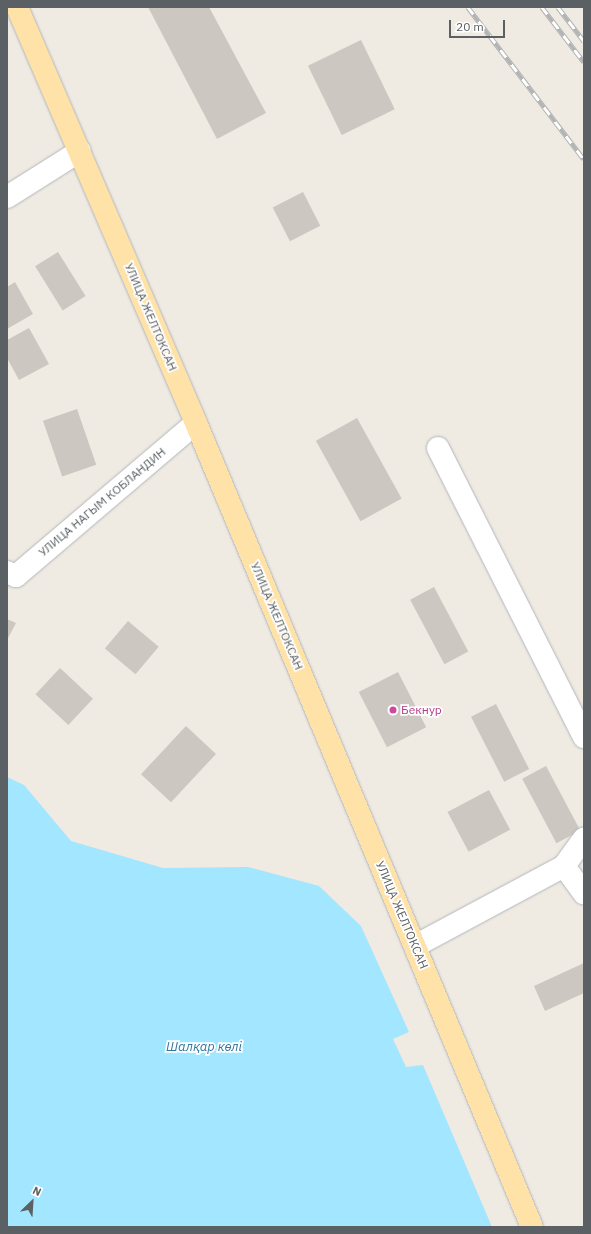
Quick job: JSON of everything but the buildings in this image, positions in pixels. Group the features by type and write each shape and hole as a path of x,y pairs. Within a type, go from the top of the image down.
{"main road":[{"name":"УЛИЦА ЖЕЛТОКСАН","path":"18,7 196,423 532,1227"}],"street":[{"path":"7,197 80,151"},
{"name":"УЛИЦА НАГЫМ КОБЛАНДИН","path":"7,572 16,576 196,423"},
{"path":"438,448 584,737"},
{"path":"414,946 564,866 584,838"},
{"path":"564,866 584,894"}],"water":[{"name":"Шалқар көлі","path":"7,777 24,785 71,841 163,868 248,867 319,886 361,926 409,1032 393,1039 406,1067 423,1065 492,1227 7,1227"}],"railway":[{"path":"468,7 584,159"},
{"path":"542,7 584,62"},
{"path":"558,7 584,41"}],"place":[{"name":"Бекнур","path":"393,710"}]}
